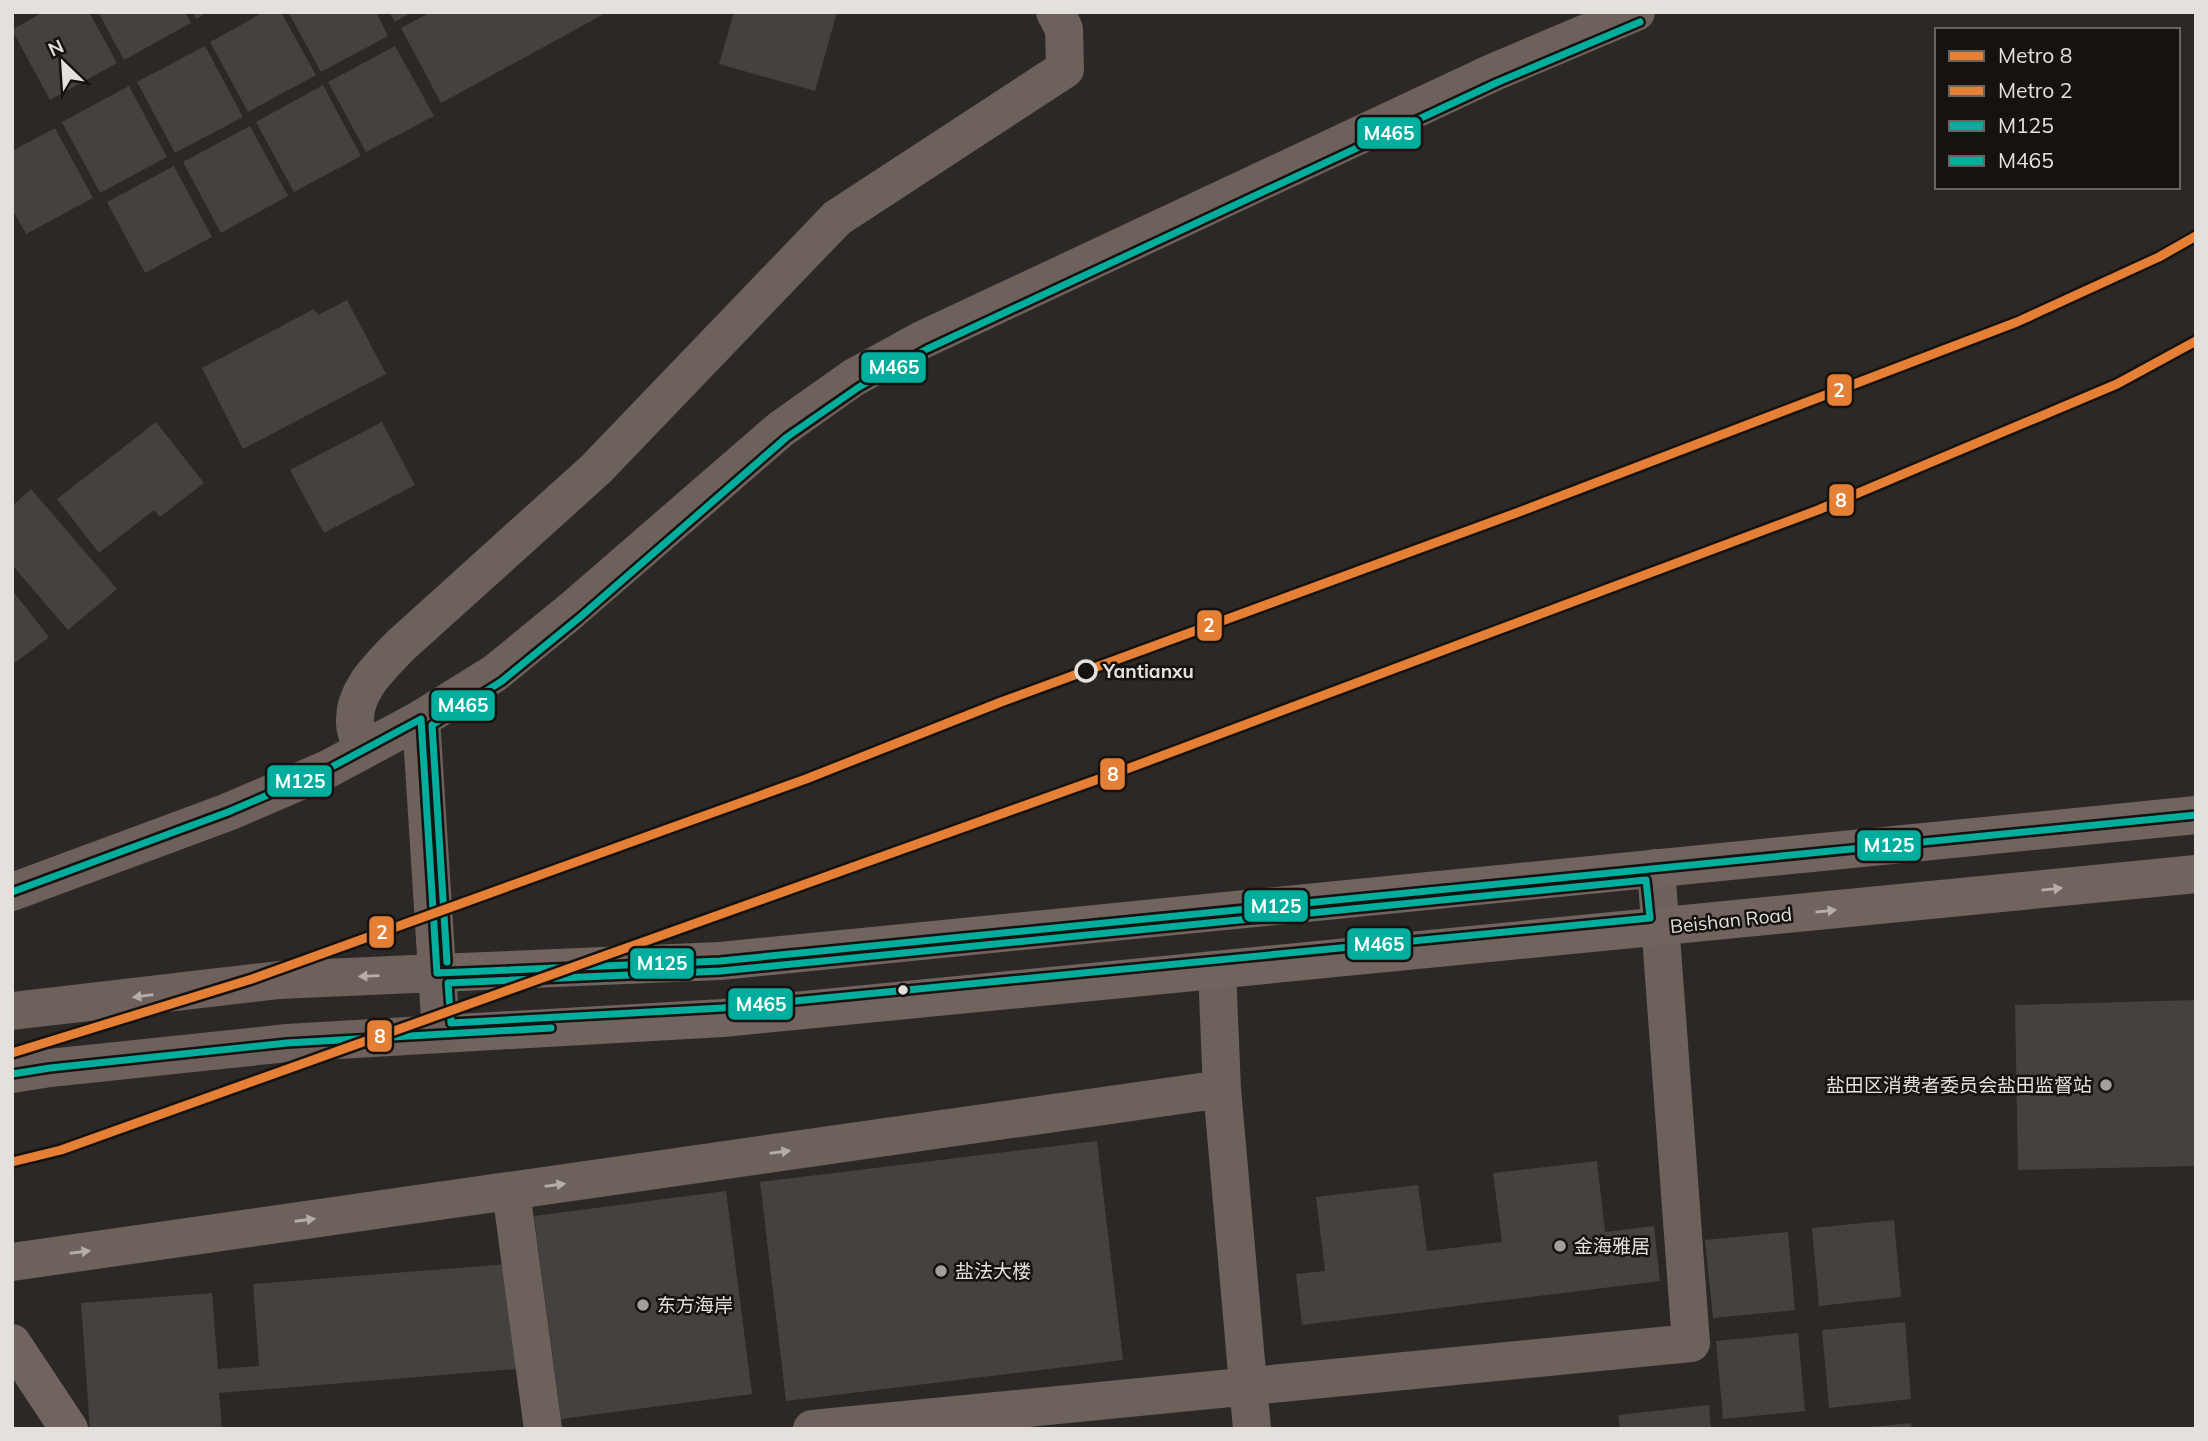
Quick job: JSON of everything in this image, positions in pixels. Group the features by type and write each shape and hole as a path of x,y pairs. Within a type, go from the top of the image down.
{"main road":[{"path":"12,892 228,812 328,769 421,719 495,673 781,429 853,378 922,340 1492,73 1636,12"},
{"path":"421,719 441,1034"},
{"path":"12,1012 279,980 719,961 2196,815"},
{"name":"Beishan Road","path":"12,1074 287,1043 723,1018 2196,874"},
{"path":"12,1343 69,1429"}],"street":[{"path":"363,750 354,725 357,699 375,672 401,645 596,469 837,218 1065,69 1064,29 1055,12"},
{"path":"812,1429 1691,1343 1656,868"},
{"path":"1217,970 1222,1089 1252,1429"},
{"path":"12,1262 1222,1089"},
{"path":"512,1191 543,1429"}],"building":[{"path":"43,12 89,12 117,63 50,100 12,30"},
{"path":"98,12 185,12 191,23 124,60"},
{"path":"193,12 208,12 196,19"},
{"path":"264,12 281,12 316,75 248,112 210,42"},
{"path":"288,12 376,12 388,36 321,72"},
{"path":"389,12 412,12 395,22"},
{"path":"431,12 601,12 602,15 441,103 401,28"},
{"path":"734,12 837,12 815,91 719,64"},
{"path":"205,46 243,117 175,153 137,82"},
{"path":"395,46 434,116 366,152 328,82"},
{"path":"323,85 361,156 294,192 256,122"},
{"path":"129,86 167,157 100,193 62,122"},
{"path":"250,126 288,196 221,233 183,162"},
{"path":"55,128 93,198 26,234 12,209 12,151"},
{"path":"174,166 212,237 145,273 107,202"},
{"path":"347,300 386,374 243,449 202,368 314,309 318,315"},
{"path":"156,422 204,483 160,517 154,510 99,553 57,499"},
{"path":"382,422 415,485 324,533 290,470"},
{"path":"31,489 117,589 68,630 12,565 12,506"},
{"path":"12,590 49,637 12,665"},
{"name":"盐田区消费者委员会盐田监督站","path":"2196,1000 2196,1166 2018,1170 2015,1005"},
{"name":"盐法大楼","path":"1097,1141 1123,1360 786,1401 760,1182"},
{"name":"金海雅居","path":"1597,1161 1605,1232 1654,1226 1660,1281 1302,1325 1296,1274 1325,1271 1316,1197 1418,1185 1427,1251 1502,1242 1493,1173"},
{"name":"东方海岸","path":"726,1191 752,1394 561,1419 534,1216"},
{"path":"1894,1220 1901,1297 1819,1306 1812,1228"},
{"path":"1788,1232 1795,1310 1713,1318 1705,1240"},
{"path":"508,1264 516,1369 219,1393 222,1429 90,1429 81,1303 212,1293 218,1369 259,1366 253,1284"},
{"path":"1905,1322 1911,1399 1829,1408 1822,1330"},
{"path":"1798,1333 1805,1411 1723,1419 1716,1341"},
{"path":"1709,1405 1711,1429 1620,1429 1618,1415"},
{"path":"1911,1423 1912,1429 1869,1429 1869,1427"}],"metro line":[{"name":"2","path":"12,1053 252,979 806,779 1001,702 1519,512 2017,322 2159,257 2196,236"},
{"name":"8","path":"12,1162 61,1150 1124,770 1818,510 2117,384 2196,341"}],"transit line":[{"name":"M465","path":"447,962 432,725 502,681 579,618 787,437 859,387 927,349 1496,83 1640,22"},
{"name":"M125","path":"12,892 228,812 328,769 421,719 437,973 720,961 2196,815"},
{"name":"M465","path":"1646,880 1650,918 722,1008 451,1023 448,983 721,971 1646,880"},
{"name":"M125","path":"12,1074 287,1043 551,1028"}],"place":[{"name":"Yantianxu","path":"1086,671"},
{"name":"盐田区消费者委员会盐田监督站","path":"2106,1085"},
{"name":"金海雅居","path":"1560,1246"},
{"name":"盐法大楼","path":"941,1271"},
{"name":"东方海岸","path":"643,1305"}]}
